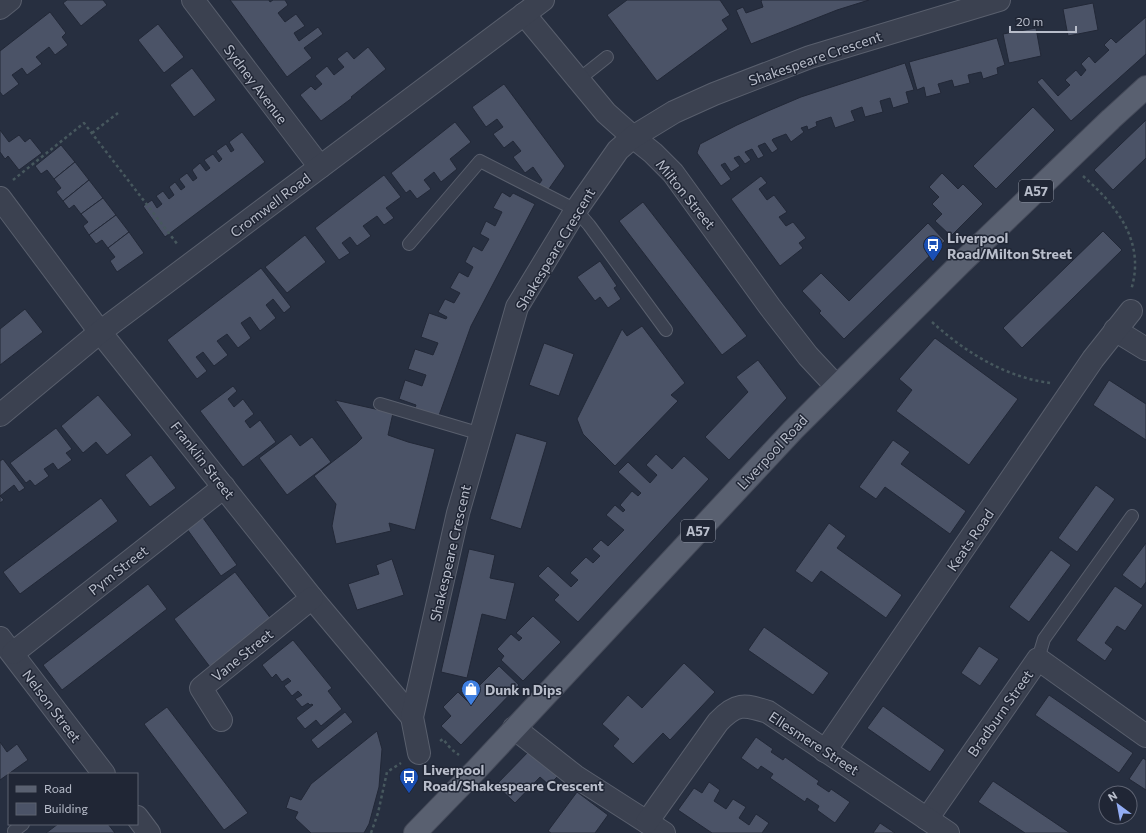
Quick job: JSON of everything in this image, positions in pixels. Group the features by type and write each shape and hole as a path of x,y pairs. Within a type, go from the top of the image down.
{"main road":[{"name":"Liverpool Road","path":"415,833 476,770 781,442 916,307 1066,161 1146,87"}],"street":[{"path":"0,8 10,0"},
{"name":"Sydney Avenue","path":"193,0 320,167"},
{"name":"Cromwell Road","path":"0,415 100,332 542,0"},
{"name":"Shakespeare Crescent","path":"419,753 412,717 458,513 517,307 576,210 618,150 633,137 674,112 714,94 810,57 999,0"},
{"name":"Milton Street","path":"524,14 606,113 653,153 673,173 770,307 808,356 836,386"},
{"name":"Franklin Street","path":"0,198 100,332 312,598 412,717"},
{"name":"Keats Road","path":"825,750 1073,389 1115,330 1131,311"},
{"path":"1115,330 1145,349"},
{"name":"Pym Street","path":"6,646 224,487"},
{"name":"Vane Street","path":"221,720 201,688 312,598"},
{"name":"Nelson Street","path":"6,646 98,772"},
{"name":"Bradburn Street","path":"927,819 1038,658 1146,736"},
{"name":"Ellesmere Street","path":"656,827 718,722 728,711 741,706 753,707 768,712 948,833"},
{"path":"514,728 575,776 656,827"},
{"path":"138,818 149,833"}],"lane":[{"path":"578,80 607,57"},
{"path":"409,244 480,161 576,210 666,330"},
{"path":"380,404 481,434"},
{"path":"1038,658 1044,639 1132,516"}],"path":[{"path":"92,133 118,113"},
{"path":"12,180 84,123 192,263"},
{"path":"1066,161 1100,191 1116,210 1128,230 1134,250 1136,272 1131,290 1123,303 1131,311"},
{"path":"916,307 942,331 978,357 1003,370 1033,380 1064,383 1073,389"},
{"path":"372,833 387,772 444,739 451,749 476,770"}],"building":[{"path":"67,0 103,0 107,5 81,26 63,3"},
{"path":"230,0 269,0 270,2 273,0 285,0 288,5 278,13 285,22 296,14 305,26 294,33 299,41 318,27 323,34 304,48 312,58 287,77"},
{"path":"627,0 720,0 730,15 722,20 728,29 657,81 607,15"},
{"path":"762,0 869,0 837,10 751,44 736,10 743,7 746,13 763,7"},
{"path":"1093,3 1098,30 1068,36 1063,9"},
{"path":"50,12 66,33 62,37 68,45 55,55 49,47 36,57 42,64 27,75 22,68 12,75 19,84 3,96 0,92 0,51"},
{"path":"1146,17 1146,54 1071,121 1037,82 1042,78 1058,96 1070,85 1065,80 1076,70 1081,76 1086,70 1081,64 1089,56 1095,63 1109,50 1104,45 1111,38 1116,43"},
{"path":"158,24 184,57 164,73 138,40"},
{"path":"1036,28 1041,56 1009,63 1003,34"},
{"path":"997,38 1005,65 997,68 998,74 983,79 981,72 968,75 970,83 954,87 952,80 938,84 941,93 926,97 924,87 917,90 909,62"},
{"path":"368,47 386,69 351,97 352,98 321,121 300,95 311,86 315,90 322,84 315,76 327,66 334,75 344,67 337,59 347,51 354,59"},
{"path":"905,63 914,90 906,92 909,103 893,108 890,98 880,101 883,112 865,117 862,107 851,111 855,121 835,128 831,117 816,122 817,126 808,130 807,126 801,128 804,132 791,142 786,134 773,139 772,140 778,149 772,153 765,143 758,146 764,156 758,159 752,149 745,152 751,160 745,164 739,156 734,158 740,166 731,172 725,163 721,165 731,179 721,186 697,153 700,144 768,111 801,97"},
{"path":"192,68 216,100 194,117 170,85"},
{"path":"504,84 565,166 546,193 537,187 542,180 533,167 525,173 513,157 521,151 513,141 504,148 493,134 503,127 497,119 486,127 472,107"},
{"path":"1033,107 1055,130 996,189 973,166"},
{"path":"1146,120 1146,158 1113,190 1094,170"},
{"path":"455,122 471,142 450,159 457,169 441,182 434,172 424,180 431,189 417,199 410,190 406,193 391,173"},
{"path":"0,130 9,142 19,135 25,142 30,138 42,153 19,170 8,156 5,159 0,152"},
{"path":"242,132 265,162 165,237 143,206 152,200 157,208 162,204 156,196 163,191 169,199 174,195 169,187 175,182 181,190 185,187 179,179 187,173 193,181 197,178 192,170 200,163 206,171 210,168 204,160 213,154 219,162 222,159 216,151 226,144 231,152 234,150 229,142"},
{"path":"61,145 75,162 54,179 47,170 41,174 35,166"},
{"path":"75,162 89,180 63,201 56,192 61,188 54,179"},
{"path":"942,173 958,189 963,184 983,204 951,236 935,221 942,214 932,204 939,197 929,187"},
{"path":"384,175 401,197 386,208 394,218 384,225 377,216 363,226 371,236 357,246 350,237 342,243 350,253 339,260 315,228"},
{"path":"761,176 767,183 759,189 767,200 774,195 787,212 779,217 786,226 793,222 806,238 799,243 803,248 780,266 731,199"},
{"path":"89,180 103,198 81,214 74,205 69,209 63,201"},
{"path":"502,192 510,197 513,193 535,204 471,326 437,421 413,413 416,405 399,399 405,380 422,386 426,375 408,369 415,349 433,355 438,343 421,337 429,313 446,319 447,317 438,312 445,299 454,303 460,293 450,288 459,272 468,277 473,267 465,262 473,246 482,251 489,239 480,234 486,221 495,226 502,212 493,208"},
{"path":"103,198 116,215 89,235 83,226 88,222 81,214"},
{"path":"643,202 747,336 722,355 619,221"},
{"path":"116,215 129,232 108,248 102,240 96,244 89,235"},
{"path":"928,223 945,241 844,339 819,313 821,311 802,291 821,273 849,301"},
{"path":"1103,231 1122,250 1022,348 1003,328"},
{"path":"129,232 144,253 117,272 110,261 115,257 108,248"},
{"path":"305,235 326,262 287,293 265,267"},
{"path":"600,261 617,286 614,288 621,299 608,308 600,297 595,301 577,277"},
{"path":"261,268 291,307 284,313 273,299 266,305 276,318 260,331 250,317 241,323 251,338 238,348 227,334 217,341 228,355 214,366 203,352 196,357 207,371 197,379 167,340"},
{"path":"25,309 43,332 0,365 0,329"},
{"path":"642,326 685,383 671,395 678,401 615,466 583,434 577,419 622,329 627,336"},
{"path":"935,338 1018,399 969,465 896,411 912,390 899,379"},
{"path":"544,343 574,354 559,396 529,385"},
{"path":"758,360 787,398 729,460 705,437 748,392 736,377"},
{"path":"1109,380 1146,404 1146,440 1093,405"},
{"path":"233,386 237,391 228,399 234,407 243,399 254,414 245,421 250,428 260,420 276,442 243,467 200,411"},
{"path":"98,395 132,435 107,455 96,442 83,453 61,426"},
{"path":"335,400 393,413 388,435 435,449 415,530 389,523 391,531 336,544 332,526 336,504 314,476 362,438"},
{"path":"56,428 72,449 66,453 72,460 58,470 53,463 44,469 49,476 35,486 30,480 26,483 10,463"},
{"path":"516,433 547,442 521,529 490,519"},
{"path":"291,434 300,446 312,437 331,462 287,495 259,458"},
{"path":"893,440 910,452 901,464 966,511 950,534 885,487 876,499 859,487"},
{"path":"656,454 672,469 684,456 709,479 578,622 554,600 559,595 538,576 548,566 571,587 578,580 570,573 586,557 593,563 600,556 592,549 601,540 608,546 624,530 606,515 615,505 623,512 625,510 620,505 632,491 638,496 641,493 618,472 628,462 650,483 657,475 646,465"},
{"path":"151,455 176,488 150,507 125,475"},
{"path":"3,459 25,488 19,492 14,485 0,496 0,461"},
{"path":"1096,485 1115,499 1077,552 1058,538"},
{"path":"0,496 4,500 0,503"},
{"path":"101,498 118,521 20,594 3,572"},
{"path":"203,518 237,565 221,576 187,529"},
{"path":"829,523 846,536 837,548 902,595 886,618 821,571 812,583 795,571"},
{"path":"1146,543 1146,582 1141,589 1122,575"},
{"path":"469,549 495,555 490,578 515,583 506,620 482,614 467,678 441,672"},
{"path":"1051,550 1071,565 1029,622 1009,607"},
{"path":"392,559 404,595 357,610 348,584 379,574 376,565"},
{"path":"235,572 272,620 210,667 174,619"},
{"path":"148,584 167,609 62,690 43,665"},
{"path":"1115,586 1143,605 1125,631 1117,626 1105,643 1113,649 1105,661 1076,640"},
{"path":"533,616 561,642 523,681 501,660 504,656 497,649 511,634 519,641 522,638 516,633"},
{"path":"764,627 829,673 813,695 748,650"},
{"path":"293,640 332,688 328,691 342,709 321,726 316,720 305,729 296,718 313,705 308,703 302,707 295,699 302,695 298,691 292,696 284,686 291,681 288,678 282,682 276,674 272,678 262,665"},
{"path":"979,646 999,659 980,686 961,673"},
{"path":"684,663 715,692 670,740 663,733 633,764 613,746 619,739 602,724 628,695 642,708"},
{"name":"Dunk n Dips","path":"499,666 519,685 461,745 441,726 451,716 443,707 458,692 471,705 475,701 463,690 474,680 480,685"},
{"path":"1049,695 1133,753 1119,773 1035,715"},
{"path":"883,706 945,750 930,772 867,728"},
{"path":"167,707 248,813 224,830 144,724"},
{"path":"345,712 353,722 318,749 311,740"},
{"path":"377,731 382,749 379,787 369,824 364,833 311,833 295,818 298,812 286,808 290,796 301,800 311,784"},
{"path":"756,737 773,749 771,752 783,760 785,757 819,781 817,784 829,792 831,789 850,802 835,823 817,810 819,806 807,798 805,802 770,778 773,774 761,766 758,770 741,758"},
{"path":"0,742 7,752 17,744 28,760 0,780"},
{"path":"531,749 559,775 549,785 540,777 515,803 496,785"},
{"path":"1143,758 1146,760 1146,790 1129,779"},
{"path":"993,781 1070,833 1025,833 978,802"},
{"path":"709,782 720,790 714,801 726,809 733,799 746,807 739,818 749,825 756,814 769,823 762,833 712,833 678,810 694,788 702,793"},
{"path":"577,792 608,815 595,833 551,833 548,831"},
{"path":"880,823 895,833 873,833"},
{"path":"57,825 109,825 115,833 46,833"}],"place":[{"name":"Liverpool Road/Milton Street","path":"933,262"},
{"name":"Dunk n Dips","path":"471,706"},
{"name":"Liverpool Road/Shakespeare Crescent","path":"409,794"}]}
